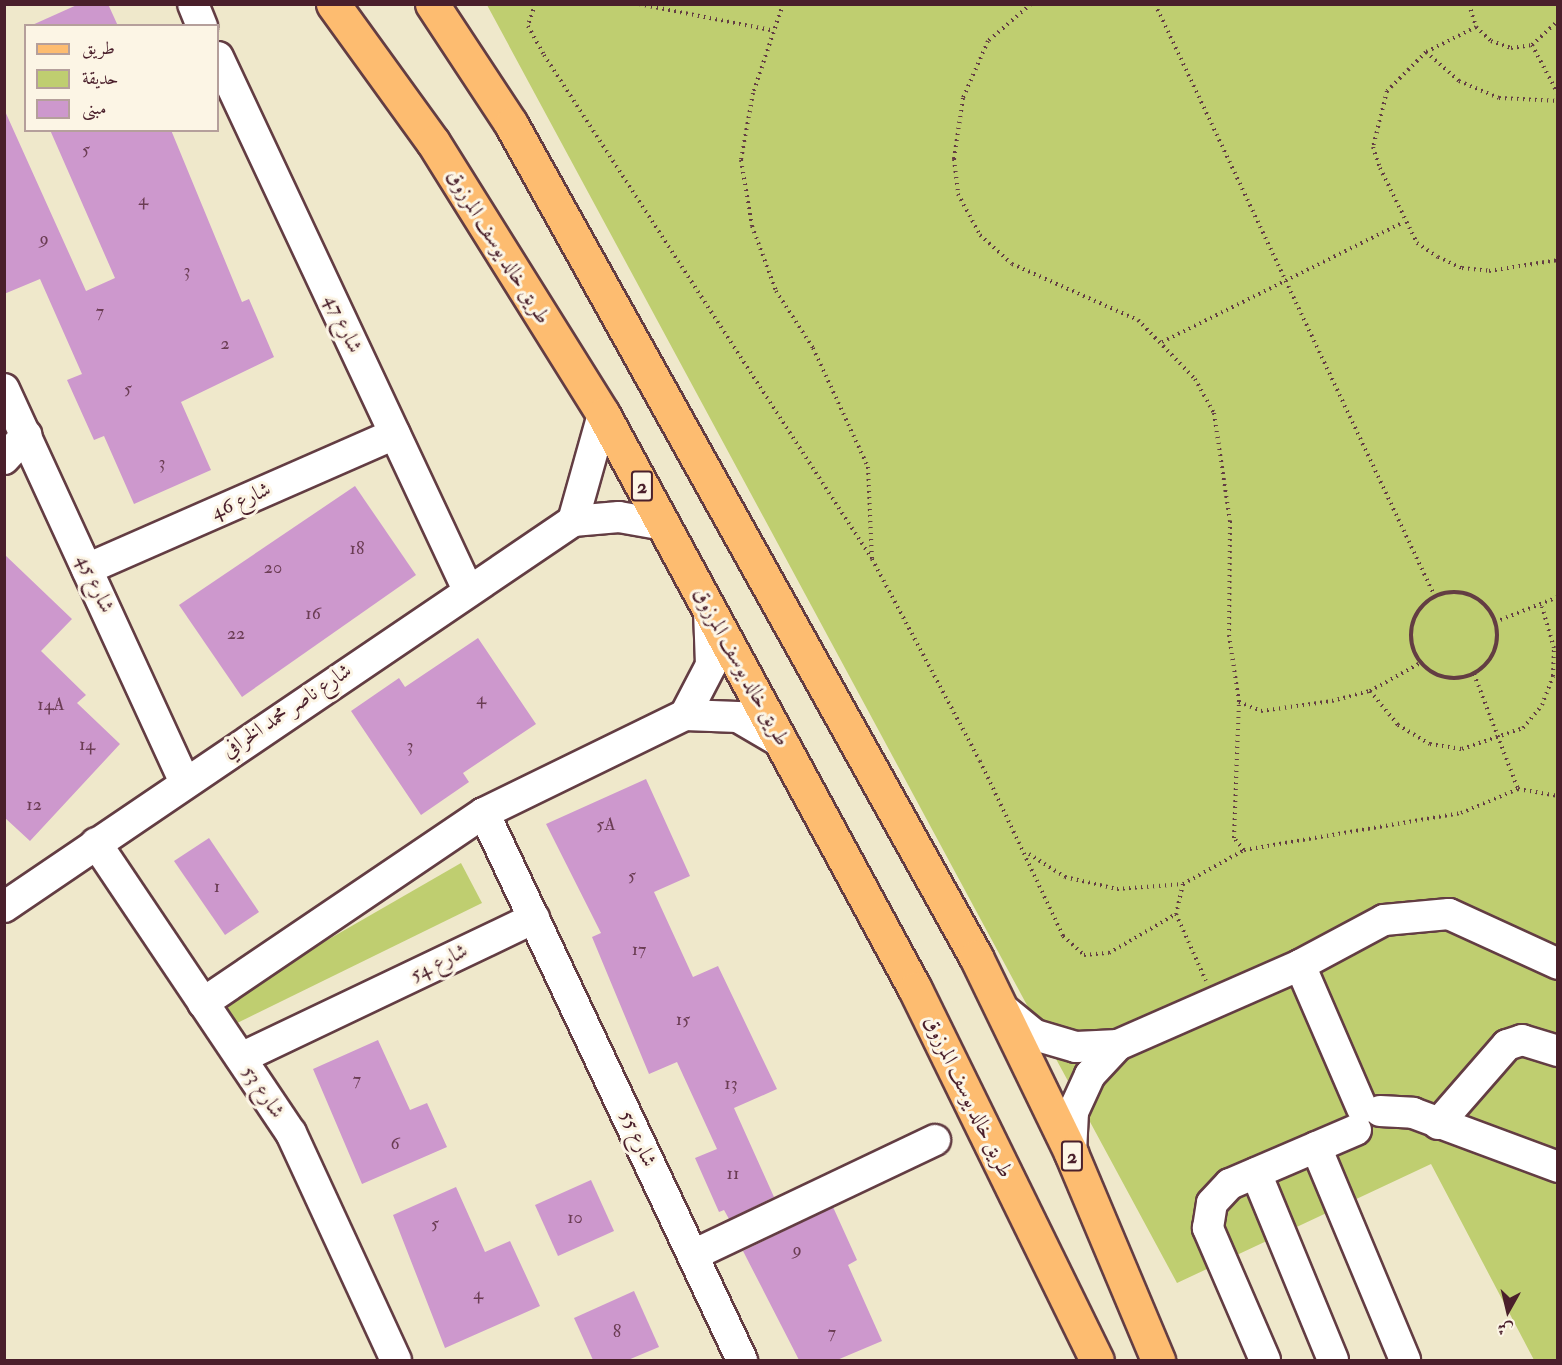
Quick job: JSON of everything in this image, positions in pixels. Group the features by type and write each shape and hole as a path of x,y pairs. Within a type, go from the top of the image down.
{"main road":[{"name":"طريق خالد يوسف المرزوق","path":"333,4 433,142 603,414 915,989 1097,1360"},
{"name":"2","path":"432,4 511,124 1002,1008 1071,1153 1158,1360"}],"street":[{"path":"193,4 201,24"},
{"name":"شارع 47","path":"219,59 468,590"},
{"name":"شارع 45","path":"4,389 184,780"},
{"path":"573,521 603,414"},
{"name":"شارع 46","path":"87,569 395,434"},
{"path":"4,459 26,435"},
{"name":"شارع ناصر محمد الخرافي","path":"4,907 184,780 573,521 619,517 664,525"},
{"path":"685,715 711,665 709,609"},
{"path":"203,1003 484,813 685,715 738,717 784,744"},
{"path":"484,813 534,918"},
{"name":"شارع 53","path":"96,843 291,1133 396,1360"},
{"path":"1071,1153 1077,1103 1089,1075 1118,1045 1300,965 1383,920 1449,914 1557,964"},
{"name":"شارع 54","path":"241,1058 534,918"},
{"name":"شارع 55","path":"534,918 742,1360"},
{"path":"1300,965 1366,1116"},
{"path":"1002,1008 1035,1035 1076,1047 1118,1045"},
{"path":"1438,1124 1507,1045 1522,1040 1557,1051"},
{"path":"1265,1360 1208,1227 1220,1192 1256,1173 1316,1147 1366,1116 1406,1112 1557,1167"},
{"path":"693,1255 935,1140"},
{"path":"1316,1147 1405,1360"},
{"path":"1256,1173 1333,1360"}],"path":[{"path":"535,4 528,26 544,55 872,559 1027,853 1063,936 1084,955 1108,953 1176,914"},
{"path":"639,4 771,30"},
{"path":"783,4 771,30 741,160 752,226 776,291 813,348 868,467 872,559"},
{"path":"1031,4 988,41 963,98 954,159 958,194 980,235 1012,264 1138,320 1162,342 1205,396 1222,447 1230,521 1229,635 1239,702 1234,838 1244,850"},
{"path":"1155,4 1435,597"},
{"path":"1469,4 1476,27 1491,42 1511,48 1532,45 1557,21"},
{"path":"1476,27 1426,52 1387,91 1373,147 1404,222 1417,243 1462,268 1489,271 1557,260"},
{"path":"1532,45 1557,94"},
{"path":"1426,52 1459,81 1499,99 1557,101"},
{"path":"1162,342 1404,222"},
{"path":"1447,592 1471,594 1491,610 1498,633 1492,657 1474,674 1450,678 1422,662 1412,649 1412,624 1424,603 1435,597 1447,592"},
{"path":"1495,622 1542,607 1557,597"},
{"path":"1370,691 1398,725 1430,744 1462,749 1499,739 1523,728 1536,712 1553,676 1554,648 1542,607"},
{"path":"1239,702 1261,711 1370,691 1422,662"},
{"path":"1474,674 1518,789"},
{"path":"1027,853 1065,877 1117,889 1183,884 1244,850 1461,813 1518,789 1557,796"},
{"path":"1183,884 1176,914 1215,1001"}],"green space":[{"path":"487,5 1557,5 1557,1360 1534,1360 1431,1164 1177,1283"},
{"path":"461,863 482,903 227,1028 213,1006"}],"building":[{"path":"79,4 108,4 117,24 34,24"},
{"path":"4,109 86,291 115,278 51,132 172,132 242,302 249,299 274,357 181,402 211,470 134,504 104,436 94,440 67,380 82,374 40,279 4,294"},
{"path":"355,486 416,575 242,697 179,605"},
{"path":"4,554 72,619 41,651 86,695 77,703 120,744 30,841 4,817"},
{"path":"478,638 536,724 463,773 469,782 421,815 351,711 399,678 405,687"},
{"path":"646,779 690,876 654,892 693,977 718,966 777,1089 734,1108 774,1197 729,1219 724,1210 719,1212 695,1158 717,1149 677,1062 649,1074 592,937 601,933 546,824"},
{"path":"209,838 259,912 225,935 174,861"},
{"path":"378,1040 410,1110 427,1103 447,1147 362,1184 313,1069"},
{"path":"591,1180 614,1231 558,1256 535,1205"},
{"path":"456,1187 485,1252 510,1241 540,1306 445,1348 393,1215"},
{"path":"833,1207 857,1260 848,1265 882,1341 837,1360 799,1360 743,1251"},
{"path":"634,1291 659,1347 628,1360 593,1360 574,1318"}]}
